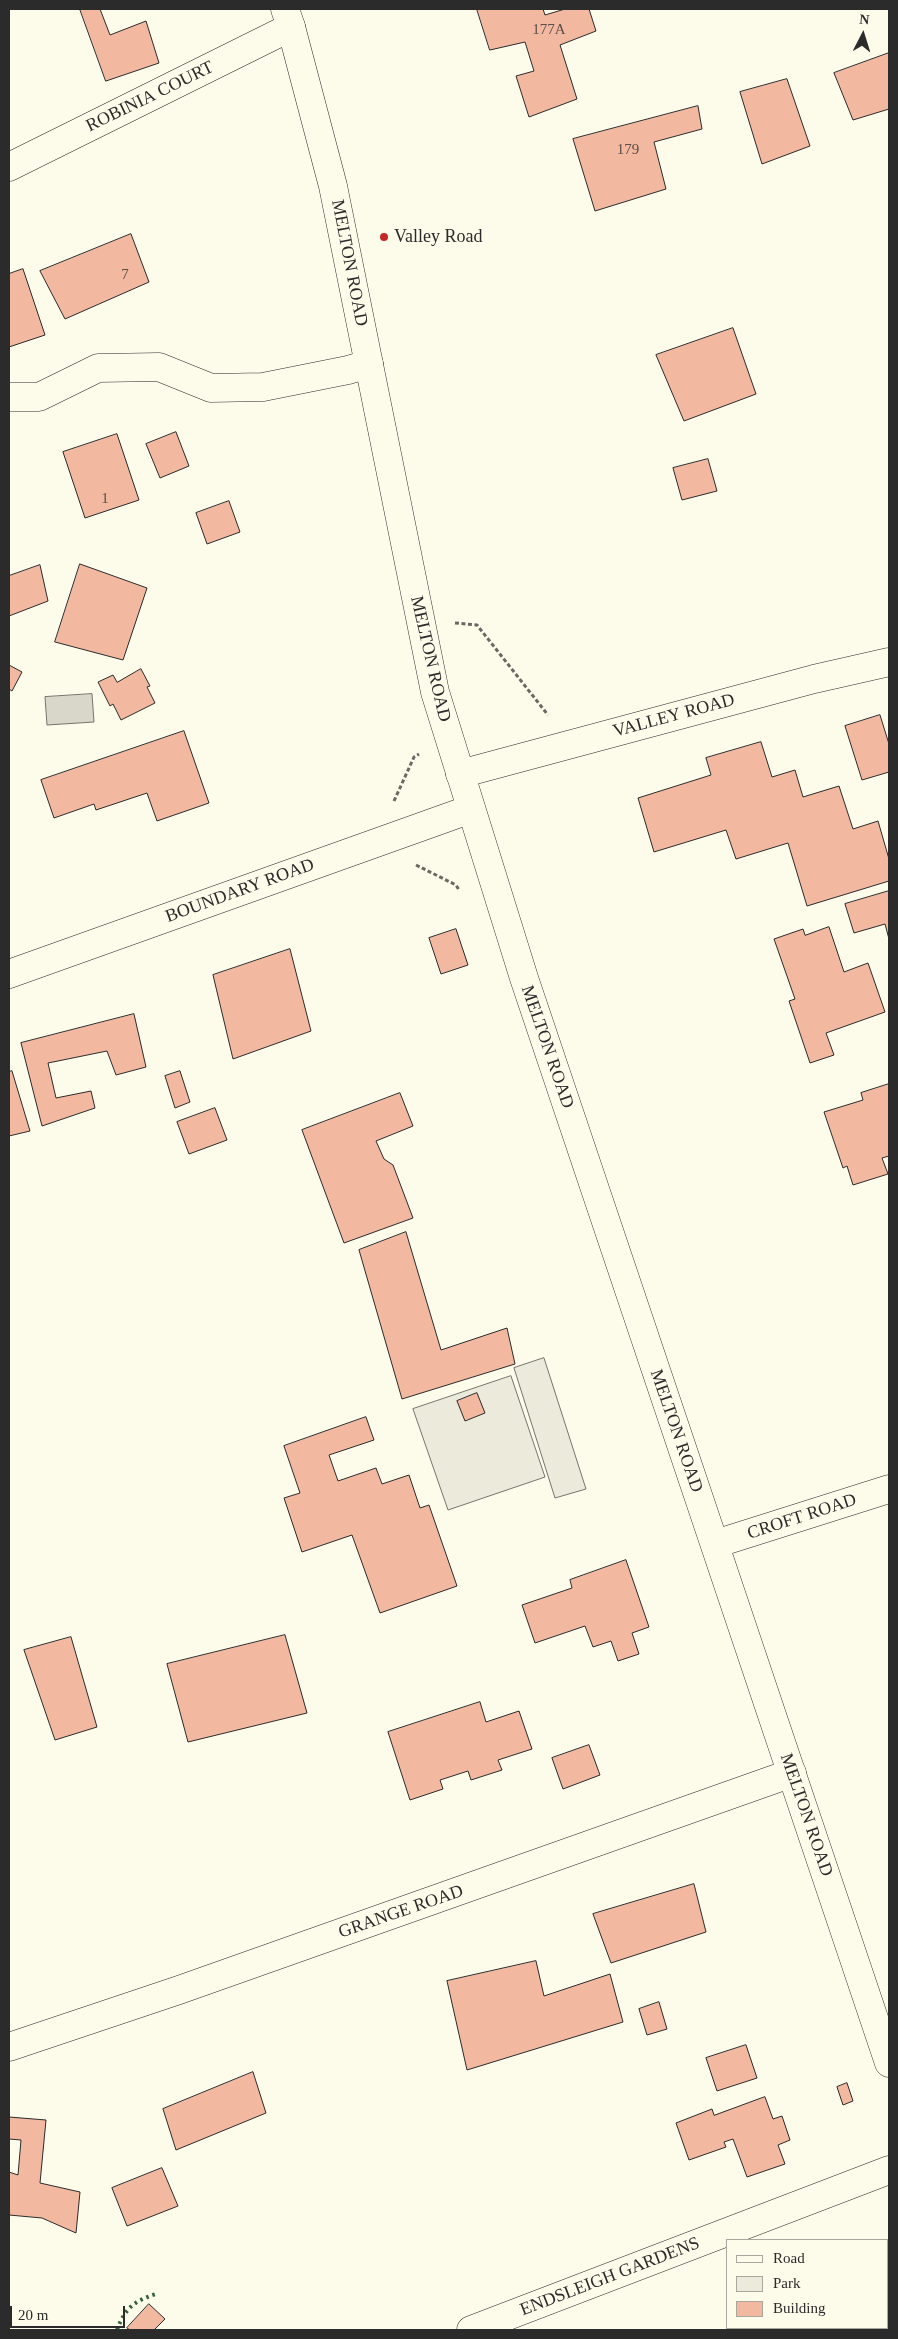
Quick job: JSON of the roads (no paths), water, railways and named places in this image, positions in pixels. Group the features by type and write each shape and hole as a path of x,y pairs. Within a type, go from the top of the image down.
{"street":[{"name":"ROBINIA COURT","path":"9,167 288,18"},
{"name":"MELTON ROAD","path":"288,18 333,186 435,692 518,960 889,2063"},
{"path":"9,397 39,396 98,368 159,367 211,388 264,387 369,364"},
{"name":"VALLEY ROAD","path":"460,774 814,679 889,662"},
{"name":"BOUNDARY ROAD","path":"9,974 471,809"},
{"name":"CROFT ROAD","path":"715,1544 889,1489"},
{"name":"GRANGE ROAD","path":"9,2048 180,1990 792,1773"},
{"name":"ENDSLEIGH GARDENS","path":"470,2330 889,2170"}],"place":[{"name":"Valley Road","path":"384,237"}]}
